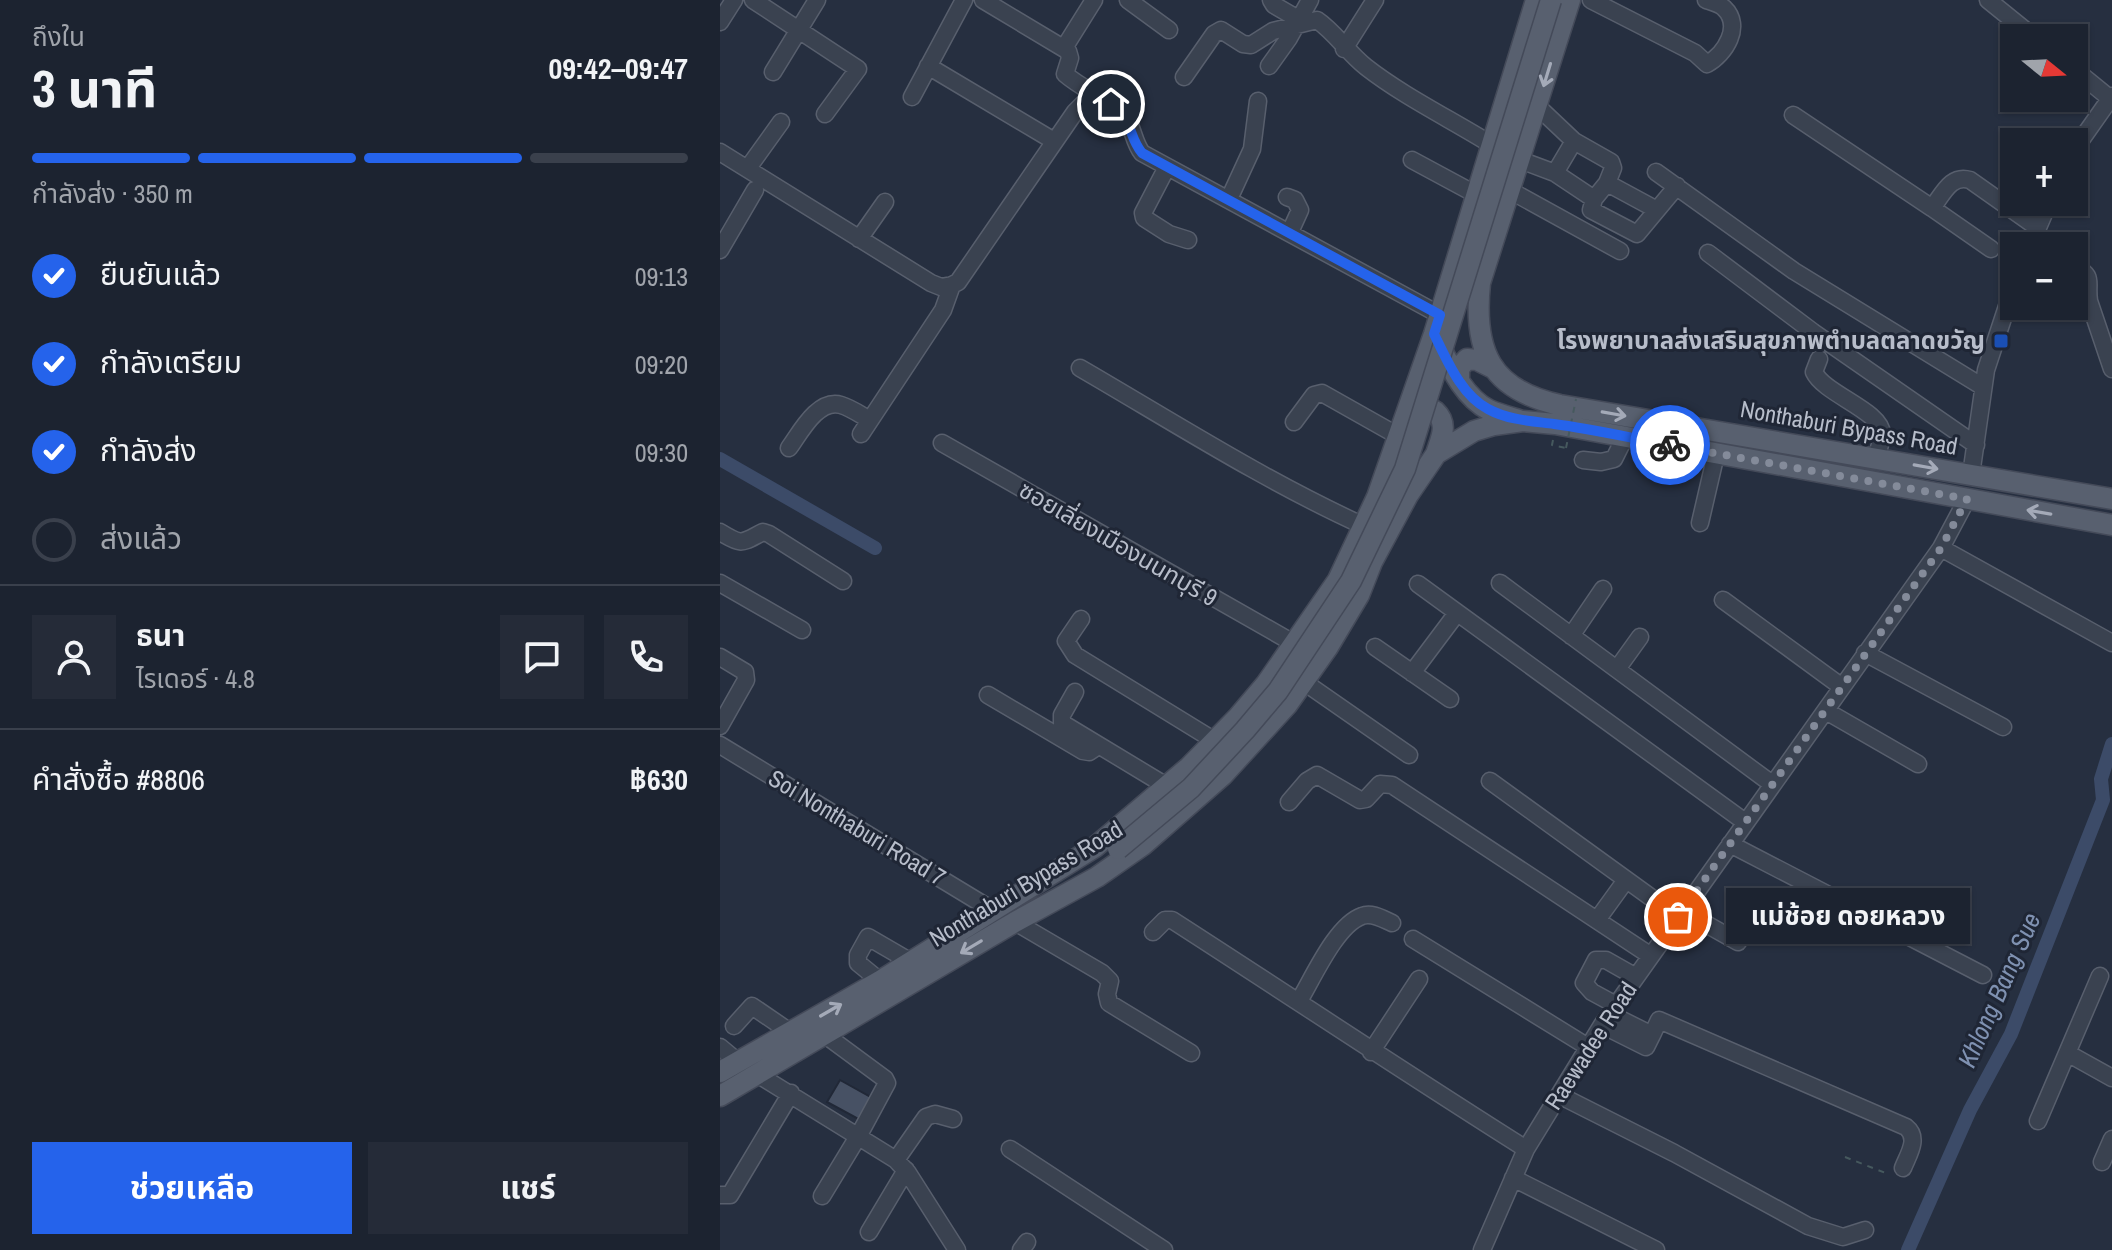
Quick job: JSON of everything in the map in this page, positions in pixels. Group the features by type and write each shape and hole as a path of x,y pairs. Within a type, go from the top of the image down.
{"main road":[{"name":"Nonthaburi Bypass Road","path":"720,1072 880,981 1095,847 1168,787 1215,741 1247,706 1295,644 1338,580 1401,435 1536,0"},
{"path":"1063,895 1191,788 1245,730 1278,691 1351,581 1405,469 1551,0"},
{"path":"1493,368 1480,335 1480,283 1570,0"},
{"name":"Nonthaburi Bypass Road","path":"1437,325 1459,380 1487,409 1523,421 1555,424 2112,525"},
{"path":"1459,380 1459,368 1467,359 1493,368"},
{"name":"Nonthaburi Bypass Road","path":"1493,368 1519,392 1538,400 2112,499"},
{"path":"1401,435 1426,411 1435,411 1442,417 1444,427 1436,454"},
{"name":"Nonthaburi Bypass Road","path":"720,1096 1097,877 1196,800 1310,686 1408,495 1436,454 1474,431 1523,421"}],"street":[{"path":"720,22 734,0"},
{"path":"753,0 858,69 825,114"},
{"path":"773,72 817,0"},
{"path":"912,97 964,0"},
{"path":"983,0 1064,48 1070,56 1065,74 1122,113 1142,153 1290,232 1437,325"},
{"path":"1064,48 1094,0"},
{"path":"1128,0 1169,30"},
{"path":"1271,0 1297,22"},
{"path":"1269,66 1310,0"},
{"path":"1344,49 1375,0"},
{"path":"1591,0 1695,53 1707,64 1714,60 1732,34 1732,19 1723,7 1706,0"},
{"path":"1988,0 2018,24"},
{"path":"1184,77 1214,34 1221,30 1243,44 1251,45 1273,31 1297,22 1317,20 1368,69 1492,145"},
{"path":"928,66 1054,141"},
{"path":"2088,80 2111,98 2088,130"},
{"path":"720,152 941,287 958,282 1054,141 1092,95"},
{"path":"1229,199 1252,149 1258,101"},
{"path":"1537,106 1574,141 1611,162 1613,168 1607,183 1591,207 1594,212 1637,234 1677,186"},
{"path":"1793,115 1991,249"},
{"path":"748,168 781,122"},
{"path":"1555,173 1574,141"},
{"path":"1412,160 1477,195"},
{"path":"1520,160 1555,173 1594,199"},
{"path":"1167,167 1143,213 1144,218 1169,234 1188,240"},
{"path":"1656,172 1794,271 1983,387"},
{"path":"1932,208 1954,179 1961,177 1970,180 2028,232"},
{"path":"1607,183 1657,210"},
{"path":"720,250 755,190"},
{"path":"1511,191 1620,251"},
{"path":"1287,197 1295,200 1300,210 1290,232"},
{"path":"859,239 885,202"},
{"path":"1708,253 1813,332 1976,445"},
{"path":"861,434 943,310 952,285"},
{"path":"2088,291 2112,369"},
{"path":"1971,475 1983,387 1990,352 2001,320"},
{"path":"1819,359 1814,372 1818,382 1868,414 1881,427 1882,435 1875,459"},
{"path":"1080,368 1265,477 1364,526"},
{"path":"1294,422 1314,395 1322,393 1401,435"},
{"path":"789,448 816,413 826,406 841,405 870,420"},
{"path":"1583,460 1601,462 1614,459 1625,437"},
{"name":"ซอยเลี่ยงเมืองนนทบุรี 9","path":"942,443 1295,644"},
{"path":"1700,523 1716,454"},
{"name":"Raewadee Road","path":"1488,1248 1526,1149 1588,1047 1941,548 1967,499"},
{"path":"720,532 741,542 752,540 763,532 769,534 843,581"},
{"path":"1941,548 2112,643"},
{"path":"720,583 802,630"},
{"path":"1500,583 1772,784"},
{"path":"1418,584 1745,822"},
{"path":"1571,636 1603,589"},
{"path":"1723,600 1842,687"},
{"path":"1412,673 1457,613"},
{"path":"1081,619 1066,641 1075,655 1215,741"},
{"path":"1617,669 1640,637"},
{"path":"1375,647 1450,699"},
{"path":"1865,653 2003,727"},
{"path":"720,657 745,672 746,680 720,726"},
{"path":"1310,686 1409,755"},
{"path":"1075,692 1060,720 1168,787"},
{"path":"988,695 1083,751 1089,752 1098,746"},
{"path":"1826,711 1918,764"},
{"name":"Soi Nonthaburi Road 7","path":"720,745 994,911"},
{"path":"1289,802 1307,781 1317,775 1360,800 1366,799 1377,785 1388,783 1651,956"},
{"path":"1490,781 1626,880 1681,914 1738,942"},
{"path":"1730,844 1983,975"},
{"path":"1597,920 1626,880"},
{"path":"1299,1001 1341,931 1363,915 1392,923"},
{"path":"1153,932 1165,920 1172,920 1299,1001 1371,1052 1526,1149"},
{"path":"1015,922 1105,976 1109,1003 1191,1053"},
{"path":"880,981 858,963 862,943 868,937 911,962"},
{"path":"1413,939 1588,1047"},
{"path":"1636,977 1606,960 1596,960 1584,983 1609,1015 1646,1047 1659,1020 1906,1127 1913,1141 1903,1168"},
{"path":"2038,1121 2100,976"},
{"path":"1371,1052 1419,979"},
{"path":"734,1026 752,1006 790,1032"},
{"path":"822,1196 887,1083 824,1034"},
{"path":"720,1047 738,1062"},
{"path":"2069,1054 2112,1078"},
{"path":"757,1074 859,1135 901,1165 925,1197 955,1249"},
{"path":"720,1195 730,1195 791,1093"},
{"path":"1559,1095 1808,1226 1843,1237 1865,1230"},
{"path":"869,1232 926,1117 935,1114 953,1119"},
{"path":"2102,1162 2112,1139"},
{"path":"1010,1149 1164,1250"},
{"path":"1513,1178 1656,1250"}],"path":[{"path":"1552,445 1566,448 1576,399"},
{"path":"1845,1157 1885,1173 1897,1174 1903,1168"}],"building":[{"path":"840,1080 874,1099 862,1121 827,1102"}],"waterway":[{"path":"720,459 875,548"},
{"name":"Khlong Bang Sue","path":"1908,1250 1970,1110 2011,1034 2103,800 2101,779 2112,744"}],"way so far":[{"path":"1670,445 1967,499 1941,548 1678,917"}],"place":[{"name":"โรงพยาบาลส่งเสริมสุขภาพตำบลตลาดขวัญ","path":"2001,341"},
{"name":"แม่ช้อย ดอยหลวง","path":"1678,917"}],"route":[{"path":"1111,104 1126,117 1136,146 1142,153 1440,315 1434,334 1445,358 1471,395 1487,409 1523,421 1670,445"}]}
